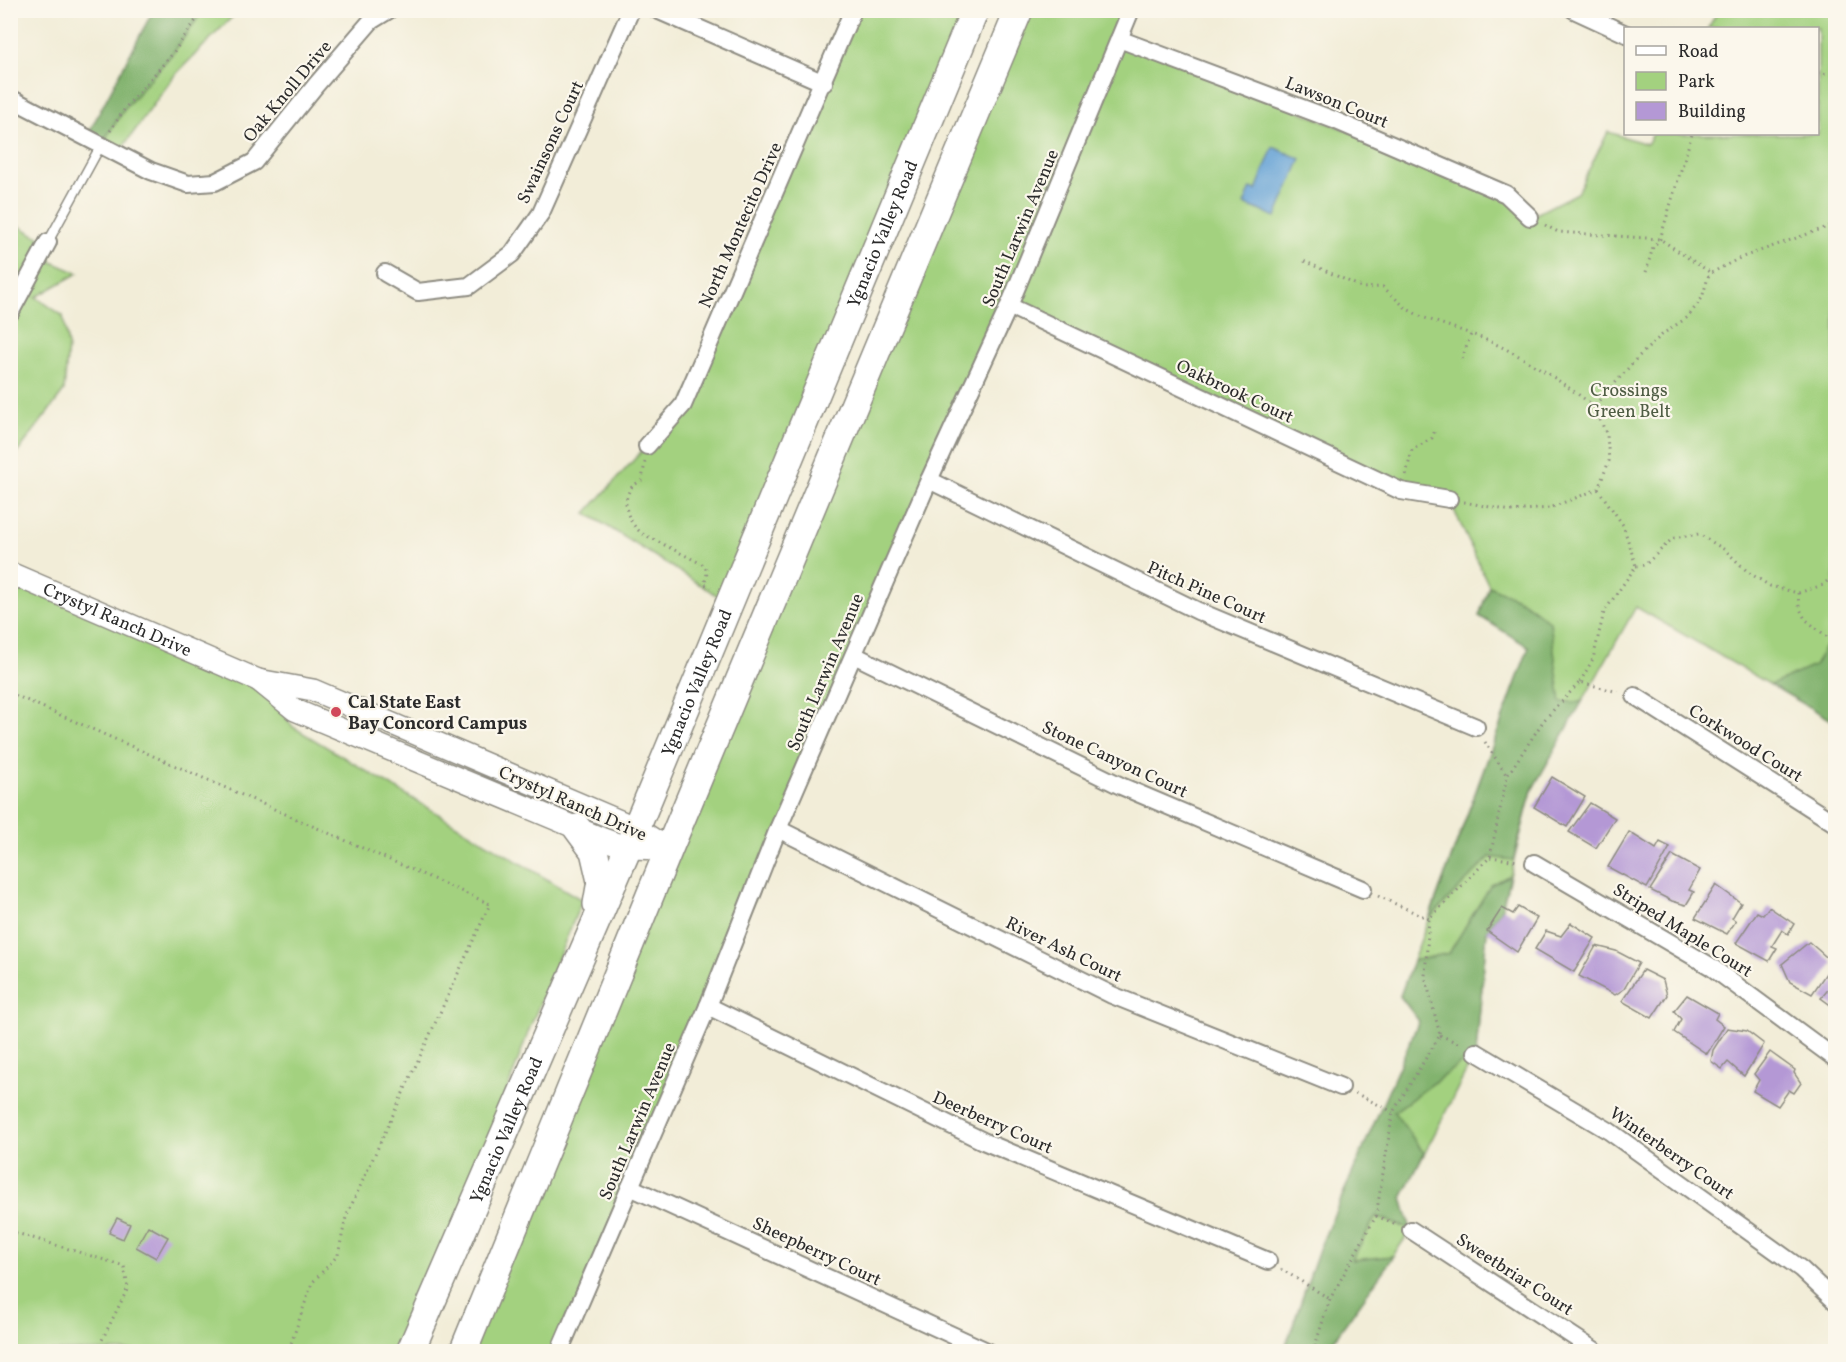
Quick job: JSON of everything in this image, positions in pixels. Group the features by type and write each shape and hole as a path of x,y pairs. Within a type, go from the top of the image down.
{"highway":[{"name":"Ygnacio Valley Road","path":"410,1352 632,838 975,10"},
{"path":"463,1352 669,849 1019,10"},
{"path":"577,828 594,851 602,881 591,934"}],"street":[{"name":"Oak Knoll Drive","path":"10,98 151,171 188,184 215,182 254,162 371,21 389,10"},
{"name":"Swainsons Court","path":"385,273 418,292 469,286 512,254 541,213 631,10"},
{"path":"657,10 824,83"},
{"name":"North Montecito Drive","path":"647,446 683,405 824,83 853,10"},
{"name":"South Larwin Avenue","path":"559,1352 708,1006 778,829 928,480 1009,306 1131,10"},
{"path":"1574,10 1624,33"},
{"name":"Lawson Court","path":"1119,39 1334,120 1506,194 1530,217"},
{"path":"10,313 48,242"},
{"name":"Oakbrook Court","path":"1009,306 1401,491 1449,499"},
{"name":"Pitch Pine Court","path":"928,480 1198,611 1476,727"},
{"name":"Crystyl Ranch Drive","path":"10,573 258,680 313,690 632,838"},
{"name":"Stone Canyon Court","path":"854,655 1120,786 1363,889"},
{"name":"Crystyl Ranch Drive","path":"258,680 295,710 577,828 632,838 669,849"},
{"name":"Corkwood Court","path":"1635,696 1836,824"},
{"name":"River Ash Court","path":"778,829 1112,995 1341,1086"},
{"name":"Striped Maple Court","path":"1534,863 1710,966 1836,1059"},
{"name":"Deerberry Court","path":"708,1006 983,1141 1268,1261"},
{"name":"Winterberry Court","path":"1476,1052 1609,1131 1801,1269 1836,1302"},
{"name":"Sheepberry Court","path":"630,1187 989,1352"},
{"name":"Sweetbriar Court","path":"1411,1230 1597,1352"}],"lane":[{"path":"48,242 101,145"}],"path":[{"path":"101,145 126,107 173,53 203,10"},
{"path":"1819,73 1836,74"},
{"path":"1646,272 1653,248 1660,239 1692,135"},
{"path":"1530,217 1558,232 1660,239 1711,273"},
{"path":"1594,406 1637,358 1664,333 1688,317 1702,298 1709,274 1740,258 1836,224"},
{"path":"1304,261 1363,288 1383,287 1407,309 1422,317 1488,340 1552,375 1594,406 1607,435 1609,460 1598,489 1550,508 1510,511 1449,499"},
{"path":"1462,359 1471,334"},
{"path":"1401,491 1412,450 1432,438 1435,430"},
{"path":"647,446 642,480 631,487 625,503 628,517 636,530 706,567 707,575 704,584 732,596"},
{"path":"1836,476 1831,485 1836,510"},
{"path":"1598,489 1623,525 1636,566"},
{"path":"1313,1352 1330,1299 1376,1216 1394,1112 1440,1035 1425,976 1429,919 1490,857 1507,776 1544,720 1580,682 1593,659 1604,612 1636,566 1645,565 1673,538 1699,534 1725,550 1748,572 1770,586 1798,593 1824,585 1836,573"},
{"path":"1798,593 1799,607 1805,619 1836,644"},
{"path":"1580,682 1635,696"},
{"path":"10,693 490,904 346,1217 338,1255 312,1283 288,1352"},
{"path":"1476,727 1507,776"},
{"path":"1490,857 1534,863"},
{"path":"1363,889 1429,919"},
{"path":"1440,1035 1476,1052"},
{"path":"1341,1086 1394,1112"},
{"path":"10,1231 124,1266 128,1288 96,1352"},
{"path":"1268,1261 1330,1299"}],"green space":[{"path":"153,11 238,11 174,76 118,154 86,138"},
{"path":"153,11 203,11 173,53 126,107 101,145 86,138"},
{"path":"853,11 975,11 729,603 586,513 683,405"},
{"name":"Crossings Green Belt","path":"1019,11 1131,11 1119,39 1506,194 1530,217 1577,193 1608,132 1647,144 1652,135 1819,135 1819,27 1709,27 1718,11 1835,11 1835,722 1636,607 1532,790 1502,908 1487,931 1476,1052 1402,1198 1411,1230 1326,1351 1284,1351 1319,1249 1419,1021 1400,996 1529,647 1479,616 1489,586 1449,499 1401,491 1010,306 559,1351 463,1352"},
{"path":"11,222 48,242 52,262 78,273 36,297 63,316 68,346 64,391 11,461"},
{"path":"10,573 258,680 293,727 582,900 529,1030 427,1313 410,1351 11,1351"},
{"path":"1489,586 1522,601 1550,622 1561,702 1582,702 1532,790 1513,860 1490,857 1429,919 1529,647 1479,616"},
{"path":"1829,640 1835,644 1835,722 1771,685 1814,666"},
{"path":"1510,875 1502,908 1487,931 1476,1052 1394,1112 1424,1153 1402,1198 1411,1230 1376,1216 1352,1260 1394,1256 1326,1351 1284,1352 1319,1249 1419,1021 1400,996 1413,961 1449,953 1491,885"}],"water":[{"path":"1273,147 1301,159 1276,217 1244,204 1251,188 1256,190"}],"building":[{"path":"1552,777 1585,797 1567,827 1534,807"},
{"path":"1590,803 1615,818 1596,848 1569,832"},
{"path":"1629,832 1656,849 1660,842 1670,847 1647,888 1608,867"},
{"path":"1672,855 1700,870 1689,890 1694,892 1686,905 1650,890"},
{"path":"1716,885 1741,903 1732,918 1736,921 1727,934 1695,918"},
{"path":"1518,907 1537,918 1517,952 1487,931 1502,908 1513,914"},
{"path":"1769,907 1794,924 1788,934 1782,930 1772,946 1777,948 1769,961 1736,943 1757,912 1763,915"},
{"path":"1571,923 1595,938 1574,972 1535,949 1546,931 1561,936"},
{"path":"1809,942 1833,963 1812,994 1790,982 1782,964"},
{"path":"1596,946 1616,951 1639,963 1624,989 1615,995 1579,976"},
{"path":"1643,970 1663,980 1667,995 1652,1018 1622,1001"},
{"path":"1836,980 1836,1009 1821,998"},
{"path":"1687,995 1718,1013 1715,1019 1724,1026 1707,1054 1674,1032 1681,1019 1674,1011"},
{"path":"1727,1028 1747,1031 1764,1044 1744,1076 1728,1062 1722,1069 1711,1061 1713,1050"},
{"path":"1770,1052 1795,1070 1794,1073 1801,1083 1794,1093 1789,1090 1778,1106 1753,1091 1759,1080 1754,1074"},
{"path":"117,1218 130,1224 123,1239 109,1233"},
{"path":"148,1226 168,1237 156,1258 136,1247"}],"place":[{"name":"Cal State East Bay Concord Campus","path":"336,712"}]}
